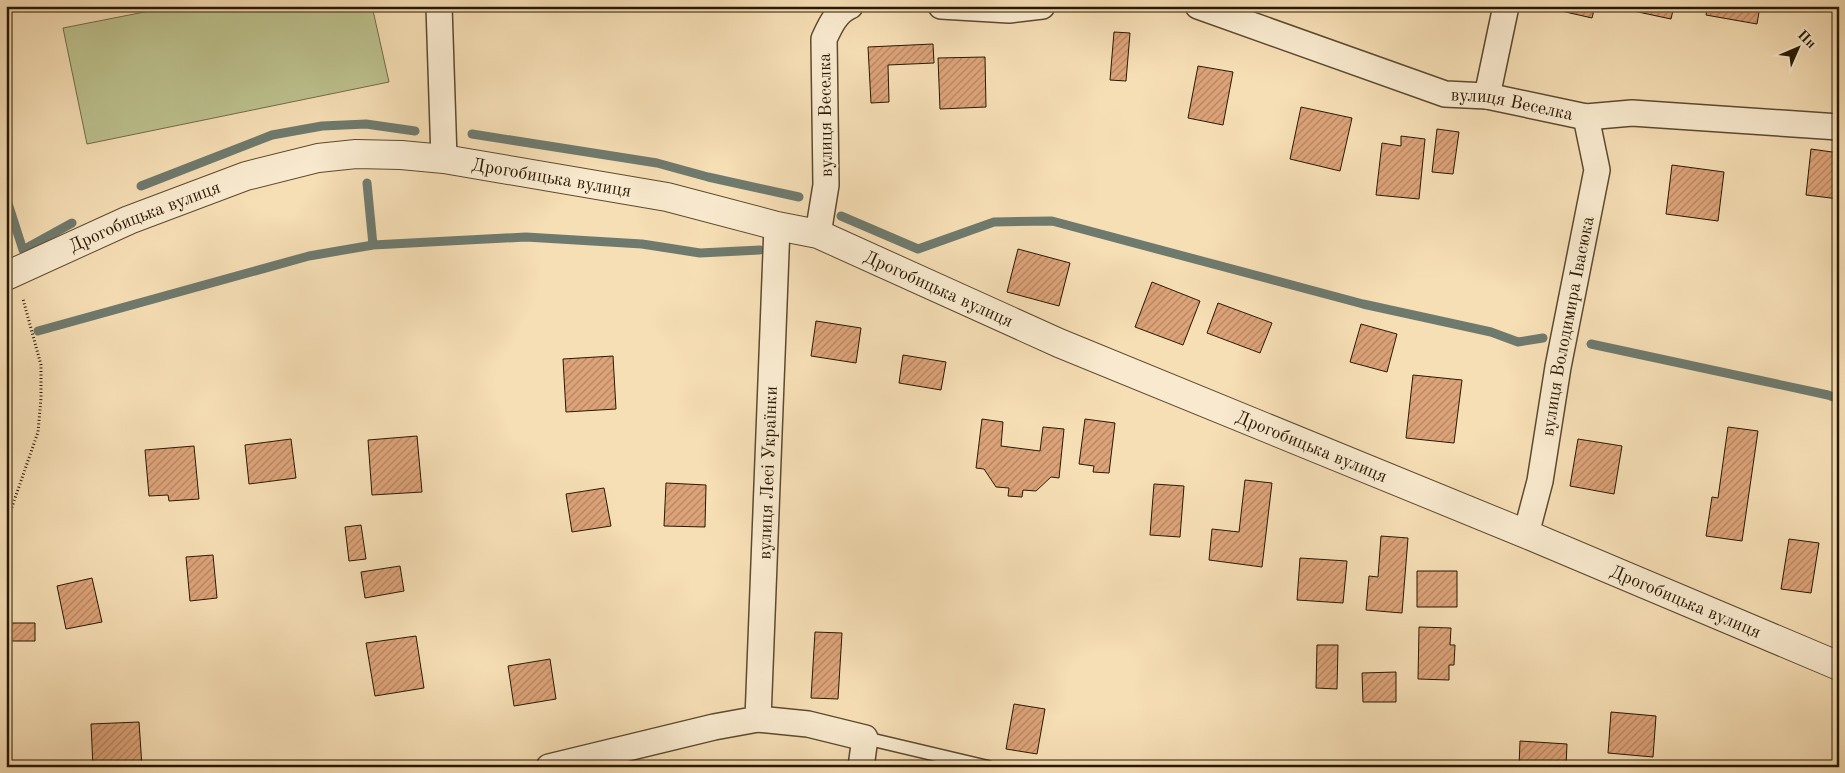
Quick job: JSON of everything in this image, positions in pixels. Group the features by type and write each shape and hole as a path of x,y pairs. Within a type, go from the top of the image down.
{"street":[{"path":"439,6 444,159"},
{"name":"вулиця Веселка","path":"818,234 826,185 824,39 832,21 844,9 850,6"},
{"path":"941,6 1009,10 1042,6"},
{"name":"вулиця Веселка","path":"1198,6 1445,94 1487,96 1586,117 1632,113 1839,127"},
{"path":"1487,96 1506,6"},
{"name":"вулиця Володимира Івасюка","path":"1526,534 1540,481 1558,367 1597,170 1586,117"},
{"name":"Дрогобицька вулиця","path":"11,274 129,220 246,176 318,158 356,154 401,155 444,159 667,197 777,226 818,234 1059,343 1526,534 1839,666"},
{"name":"вулиця Лесі Українки","path":"758,719 777,226"},
{"path":"549,767 714,727 758,719 808,724 865,738 861,767"}],"lane":[{"path":"865,738 988,767"}],"path":[{"path":"6,524 38,432 42,398 41,365 11,274"}],"green space":[{"path":"175,6 372,6 389,82 87,144 63,28"}],"building":[{"path":"1548,6 1595,6 1592,18 1548,8"},
{"path":"1625,6 1674,6 1671,19 1624,9"},
{"path":"1708,6 1760,6 1757,24 1706,15"},
{"path":"1114,32 1130,33 1126,81 1110,80"},
{"path":"933,44 934,63 888,65 889,102 871,103 868,47"},
{"path":"985,57 986,107 940,109 938,58"},
{"path":"1198,66 1233,72 1223,125 1188,118"},
{"path":"1301,107 1352,118 1340,171 1290,159"},
{"path":"1437,129 1459,132 1453,174 1432,172"},
{"path":"1401,136 1425,139 1419,199 1376,195 1382,143 1401,146"},
{"path":"1811,149 1839,153 1839,199 1806,195"},
{"path":"1672,165 1724,172 1718,221 1666,214"},
{"path":"1018,249 1070,263 1059,306 1007,292"},
{"path":"1152,282 1200,301 1183,345 1135,327"},
{"path":"1218,303 1272,323 1260,353 1207,333"},
{"path":"816,321 861,328 856,363 811,356"},
{"path":"1361,324 1397,334 1387,372 1350,362"},
{"path":"903,355 946,362 941,390 899,383"},
{"path":"613,356 616,409 566,412 563,359"},
{"path":"1413,375 1462,380 1454,443 1406,438"},
{"path":"982,419 1003,422 1001,446 1040,451 1043,427 1064,429 1059,478 1051,477 1036,491 1023,490 1022,497 1008,496 1009,488 996,487 984,469 976,468"},
{"path":"1085,419 1115,423 1109,473 1093,472 1094,466 1079,464"},
{"path":"1728,427 1758,431 1742,541 1706,536 1712,497 1718,498"},
{"path":"417,436 422,492 372,495 368,440"},
{"path":"291,439 296,478 249,484 245,445"},
{"path":"1578,439 1622,446 1614,494 1570,486"},
{"path":"194,446 199,499 169,501 168,495 149,496 145,450"},
{"path":"1245,480 1272,483 1262,567 1209,560 1212,529 1239,532"},
{"path":"666,483 706,485 705,527 664,526"},
{"path":"1154,484 1184,486 1180,537 1150,535"},
{"path":"604,488 611,526 572,532 566,494"},
{"path":"361,525 366,559 349,561 345,527"},
{"path":"1381,536 1408,538 1402,613 1366,610 1369,576 1378,577"},
{"path":"1789,539 1819,543 1811,593 1781,589"},
{"path":"213,555 217,598 190,601 186,557"},
{"path":"1300,558 1347,561 1343,603 1297,600"},
{"path":"400,566 404,591 365,598 361,572"},
{"path":"1417,571 1457,571 1457,607 1417,607"},
{"path":"92,578 102,622 66,629 57,586"},
{"path":"9,623 35,623 35,641 9,641"},
{"path":"1419,627 1451,628 1450,645 1455,645 1454,665 1449,665 1449,680 1418,679"},
{"path":"815,632 842,633 838,699 811,698"},
{"path":"416,636 424,688 375,696 366,643"},
{"path":"1317,645 1338,645 1337,689 1316,688"},
{"path":"550,659 556,699 514,706 508,666"},
{"path":"1396,672 1396,702 1363,702 1362,673"},
{"path":"1014,704 1045,709 1037,754 1006,749"},
{"path":"1611,712 1656,716 1653,757 1608,753"},
{"path":"139,722 142,767 93,767 91,724"},
{"path":"1520,741 1567,744 1566,767 1519,767"}],"waterway":[{"path":"141,186 272,135 322,126 366,124 415,131"},
{"path":"472,134 657,163 708,177 799,197"},
{"path":"367,183 373,245"},
{"path":"6,197 23,250 72,223"},
{"path":"841,216 918,249 994,222 1052,221 1363,304 1491,332 1518,342 1543,338"},
{"path":"38,331 309,256 373,245 526,237 642,244 700,253 760,250"},
{"path":"1591,344 1828,395 1839,399"}]}
